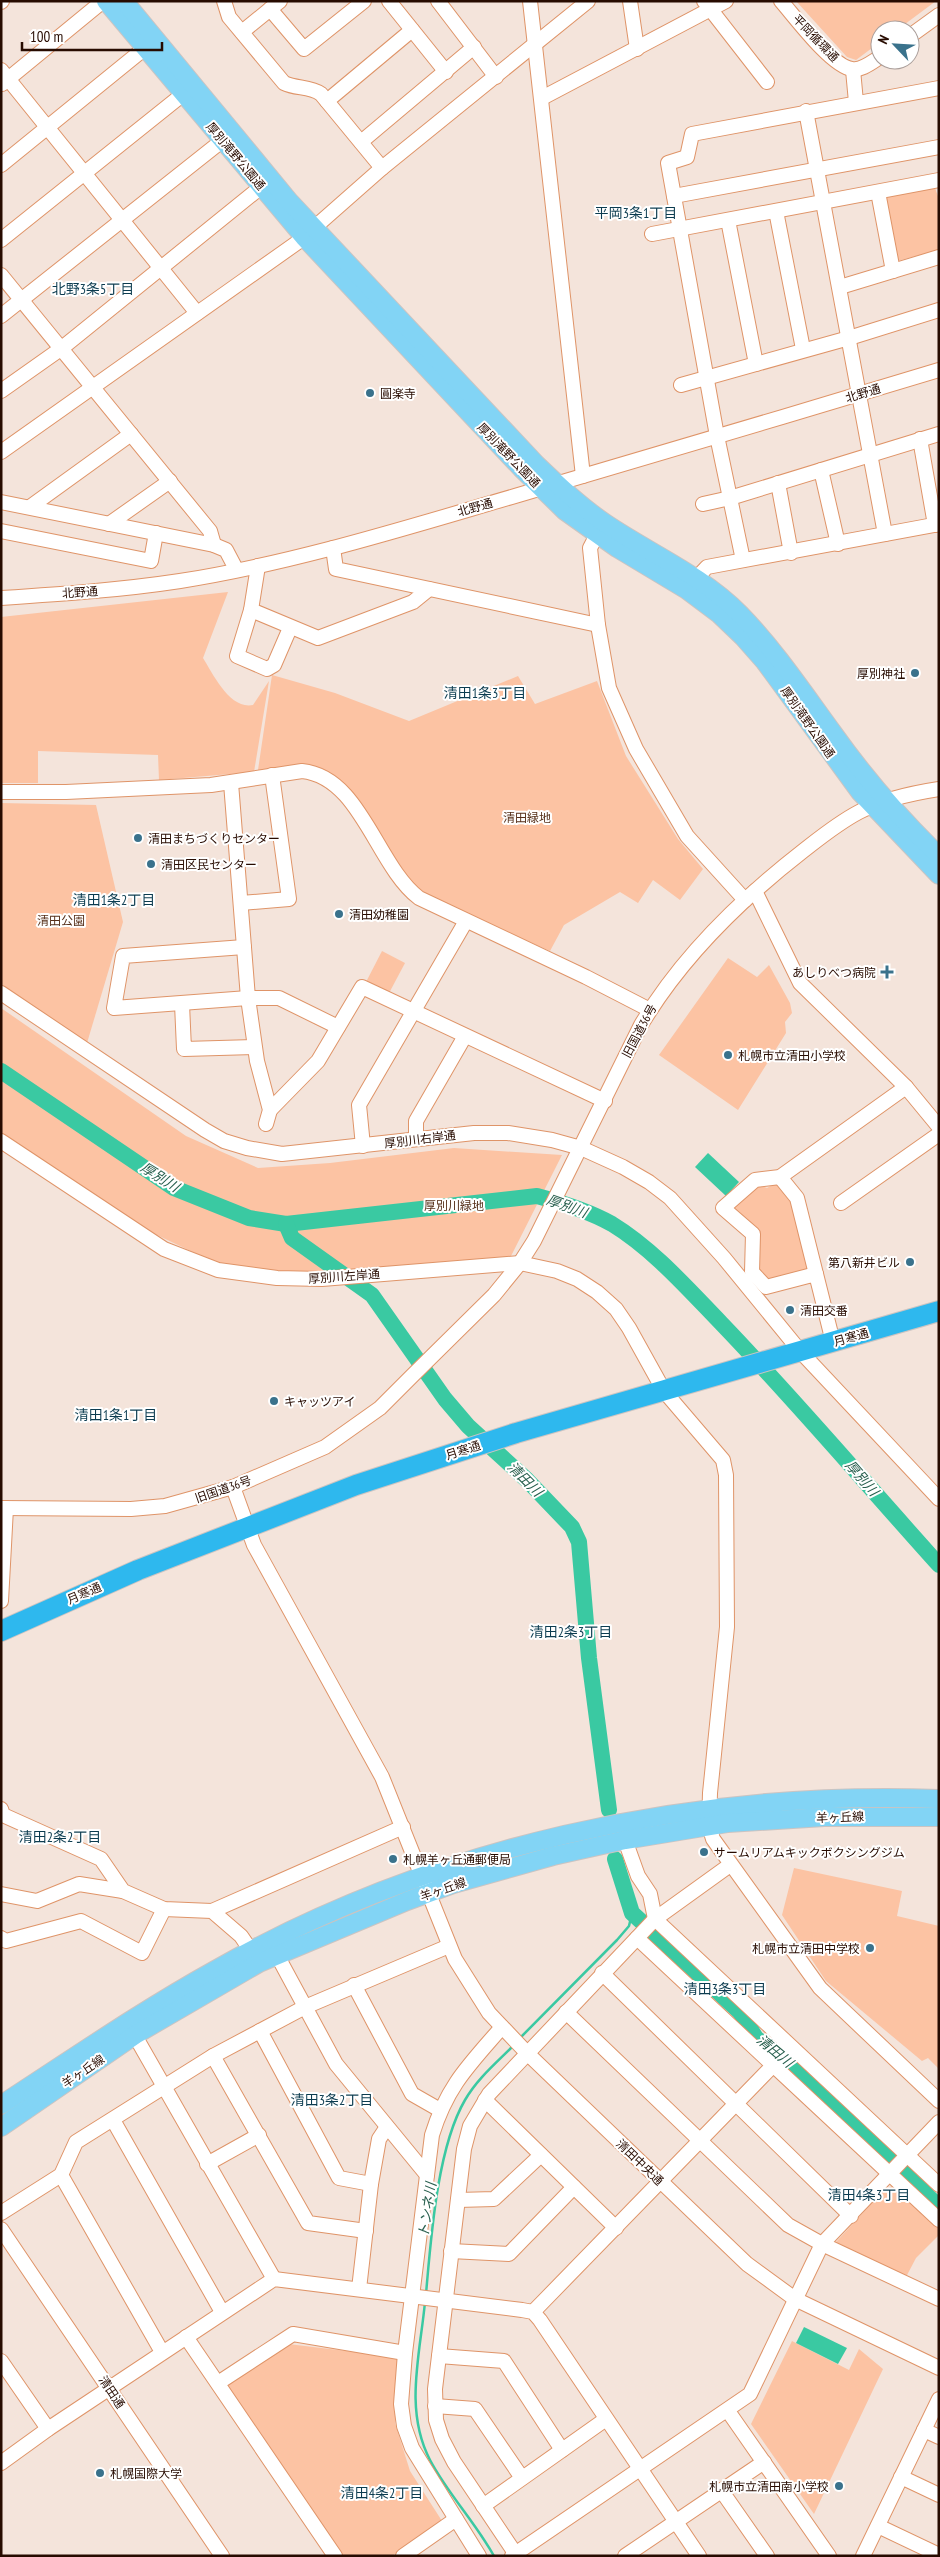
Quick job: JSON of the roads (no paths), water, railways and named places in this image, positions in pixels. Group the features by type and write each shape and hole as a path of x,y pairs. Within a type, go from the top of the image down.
{"highway":[{"name":"月寒通","path":"1,1631 112,1581 356,1485 516,1433 939,1311"}],"main road":[{"name":"厚別滝野公園通","path":"104,1 145,48 189,90 309,232 550,486 566,511 600,528 691,584 765,662 841,768 939,856"},
{"name":"厚別滝野公園通","path":"124,1 189,90 222,140 261,187 309,232"},
{"name":"厚別滝野公園通","path":"880,805 939,875"},
{"name":"羊ヶ丘線","path":"1,2105 256,1957 318,1918 422,1876 516,1846 563,1834 709,1808 813,1798 939,1799"},
{"name":"羊ヶ丘線","path":"256,1957 277,1955 453,1884 553,1856 625,1840 709,1826 824,1817 939,1817"},
{"name":"羊ヶ丘線","path":"1,2127 131,2029"}],"street":[{"path":"104,1 4,78 48,128 197,314"},
{"path":"224,1 226,12 284,83 316,91 382,168"},
{"path":"242,32 275,5 304,49 364,1"},
{"path":"389,1 446,72"},
{"path":"438,1 496,77"},
{"path":"530,1 583,476"},
{"path":"1,452 197,314 309,232 382,168 535,46 588,1"},
{"path":"630,1 636,49"},
{"path":"542,98 636,49 707,5 726,1"},
{"name":"平岡循環通","path":"781,1 834,59 853,70 870,64"},
{"path":"707,5 766,82"},
{"path":"920,29 939,15"},
{"path":"327,102 412,30"},
{"path":"361,142 474,47"},
{"path":"1,165 145,48"},
{"path":"853,70 856,102"},
{"path":"743,560 718,436 668,163 687,157 692,134 806,111 939,88"},
{"path":"1,240 85,175 189,90"},
{"path":"806,111 885,534"},
{"path":"1,316 22,302 222,140"},
{"path":"674,196 939,147"},
{"path":"652,234 939,180"},
{"path":"1,391 62,348 261,187"},
{"path":"878,192 893,271"},
{"path":"776,211 803,350"},
{"path":"728,220 756,364"},
{"path":"840,287 939,257"},
{"path":"1,275 94,386 210,531 214,545"},
{"path":"681,385 849,338 939,310"},
{"name":"北野通","path":"1,598 98,591 181,580 258,566 333,548 550,486 939,370"},
{"path":"30,507 132,434"},
{"path":"703,504 730,498 939,434"},
{"path":"691,584 707,567 937,525 920,439"},
{"path":"821,470 838,544"},
{"path":"109,524 170,481"},
{"path":"778,483 791,553"},
{"path":"1,502 214,545 226,550 236,570"},
{"path":"600,528 590,548 598,625 609,688 636,749 687,836 750,896 800,983 906,1086 939,1126"},
{"path":"1,531 150,561 156,533"},
{"path":"333,548 336,569 598,625"},
{"path":"258,566 251,610 237,656 267,669 274,666 290,628"},
{"path":"251,610 290,628 318,638 413,602 429,589"},
{"path":"1,792 66,792 231,783 302,771 316,772 331,780 347,796 407,889 418,898 586,977 650,1010"},
{"path":"241,903 289,899 272,775"},
{"path":"231,783 248,998 254,1047 270,1110"},
{"name":"旧国道36号","path":"3,1508 131,1509 165,1506 233,1487 325,1447 380,1408 494,1295 520,1264 534,1241 627,1052 656,999 690,956 750,896 832,828 880,805 939,789"},
{"path":"362,1146 358,1105 466,921"},
{"path":"244,947 123,956 114,1008 248,998 279,998 338,1027"},
{"path":"266,1124 270,1110 318,1061 362,987 604,1101"},
{"name":"厚別川右岸通","path":"1,993 160,1101 224,1141 247,1148 282,1154 474,1133 508,1133 552,1140 581,1148 630,1171 670,1198 741,1279 793,1352 939,1499"},
{"path":"182,1004 184,1049 254,1047"},
{"path":"416,1139 416,1121 465,1036"},
{"path":"816,1274 766,1287 752,1272 753,1234 723,1208 755,1180 780,1177 906,1086"},
{"path":"841,1203 939,1134"},
{"name":"厚別川左岸通","path":"1,1141 164,1249 218,1270 278,1278 322,1279 520,1264 557,1270 597,1292 616,1309 629,1328 664,1391 723,1460 726,1475 727,1627 709,1808 709,1826"},
{"path":"780,1177 797,1198 833,1342"},
{"name":"清田中央通","path":"233,1487 254,1545 382,1777 449,1946 463,1976 489,2013 525,2051 747,2264 795,2299 939,2368"},
{"path":"1,1601 3,1508"},
{"path":"1,1809 3,1815 101,1859 123,1891"},
{"path":"709,1826 713,1839 730,1865 820,1988 939,2101"},
{"path":"1,1894 36,1901 79,1884 123,1891 164,1909 212,1911 403,1827"},
{"path":"625,1840 638,1876 650,1894 646,1928"},
{"path":"730,1865 646,1928 566,2012 525,2051 485,2100 470,2126 464,2149 451,2251 440,2300 436,2420 442,2439 515,2555 750,2394 822,2244 851,2216 939,2122"},
{"path":"1,1938 6,1941 81,1921 142,1953 164,1909"},
{"path":"212,1911 241,1936 256,1957"},
{"path":"646,1928 782,2057 891,2173 939,2220"},
{"path":"646,1928 782,2057 939,2185"},
{"path":"1,2213 61,2175 76,2142 214,2056 305,2007 449,1946"},
{"path":"277,1955 336,2064 427,2175"},
{"path":"602,1973 851,2216"},
{"path":"354,1985 412,2094 440,2110"},
{"path":"566,2012 698,2142 788,2225 822,2244 939,2299"},
{"path":"131,2029 274,2279"},
{"path":"260,2031 339,2178 371,2184"},
{"path":"480,2556 421,2465 404,2426 401,2404 405,2353 416,2296 432,2135 440,2110 457,2079 506,2031"},
{"path":"214,2056 308,2223 366,2231"},
{"path":"533,2312 616,2228 735,2102 782,2057"},
{"path":"485,2100 616,2228"},
{"path":"113,2120 222,2312"},
{"path":"359,2289 371,2184 379,2139 387,2127"},
{"path":"208,2164 259,2135"},
{"path":"458,2200 494,2199 541,2155"},
{"path":"61,2175 162,2352"},
{"path":"451,2251 509,2254 574,2187"},
{"name":"清田通","path":"1,2229 222,2556"},
{"path":"1,2463 162,2352 274,2279 416,2296 533,2312 700,2556"},
{"path":"218,2383 293,2334 405,2353"},
{"path":"186,2337 335,2556"},
{"path":"439,2356 504,2361 562,2450"},
{"path":"1,2361 48,2429"},
{"path":"864,2556 939,2399"},
{"path":"435,2406 475,2410 522,2478"},
{"path":"728,2410 829,2556"},
{"path":"483,2506 606,2419"},
{"path":"924,2430 939,2437"},
{"path":"631,2554 675,2520 764,2462"},
{"path":"901,2477 939,2496"},
{"path":"721,2490 766,2556"},
{"path":"404,2556 456,2519"},
{"path":"878,2526 939,2555"}],"waterway":[{"name":"厚別川","path":"1,1071 174,1188 249,1218 286,1224 537,1196 556,1201 603,1219 642,1245 683,1283 749,1352 939,1565"},
{"name":"清田川","path":"286,1224 292,1238 372,1295 445,1399 468,1426 527,1480 572,1527 579,1542 589,1658 609,1810"},
{"name":"清田川","path":"615,1859 632,1913 740,2012 756,2038 800,2072 939,2207"},
{"name":"トンネ川","path":"520,2038 617,1940 629,1926 632,1913"},
{"name":"トンネ川","path":"426,2294 437,2194 455,2120 475,2085 513,2046"},
{"name":"トンネ川","path":"425,2302 416,2382 418,2422 422,2441 437,2472 479,2531 494,2556"}],"place":[{"name":"圓楽寺","path":"370,393"},
{"name":"厚別神社","path":"915,673"},
{"name":"清田まちづくりセンター","path":"138,838"},
{"name":"清田区民センター","path":"151,864"},
{"name":"清田幼稚園","path":"339,914"},
{"name":"あしりべつ病院","path":"887,972"},
{"name":"札幌市立清田小学校","path":"728,1055"},
{"name":"第八新井ビル","path":"910,1262"},
{"name":"清田交番","path":"790,1310"},
{"name":"キャッツアイ","path":"274,1401"},
{"name":"サームリアムキックボクシングジム","path":"704,1852"},
{"name":"札幌羊ヶ丘通郵便局","path":"393,1859"},
{"name":"札幌市立清田中学校","path":"870,1948"},
{"name":"札幌国際大学","path":"100,2473"},
{"name":"札幌市立清田南小学校","path":"839,2486"}],"district":[{"name":"平岡3条1丁目","path":"636,213"},
{"name":"北野3条5丁目","path":"93,289"},
{"name":"清田1条3丁目","path":"485,693"},
{"name":"清田1条2丁目","path":"114,900"},
{"name":"清田1条1丁目","path":"116,1415"},
{"name":"清田2条3丁目","path":"571,1632"},
{"name":"清田2条2丁目","path":"60,1837"},
{"name":"清田3条3丁目","path":"725,1989"},
{"name":"清田3条2丁目","path":"332,2100"},
{"name":"清田4条3丁目","path":"869,2195"},
{"name":"清田4条2丁目","path":"382,2493"}],"park label":[{"name":"清田緑地","path":"527,817"},
{"name":"清田公園","path":"61,920"},
{"name":"厚別川緑地","path":"454,1205"}]}
